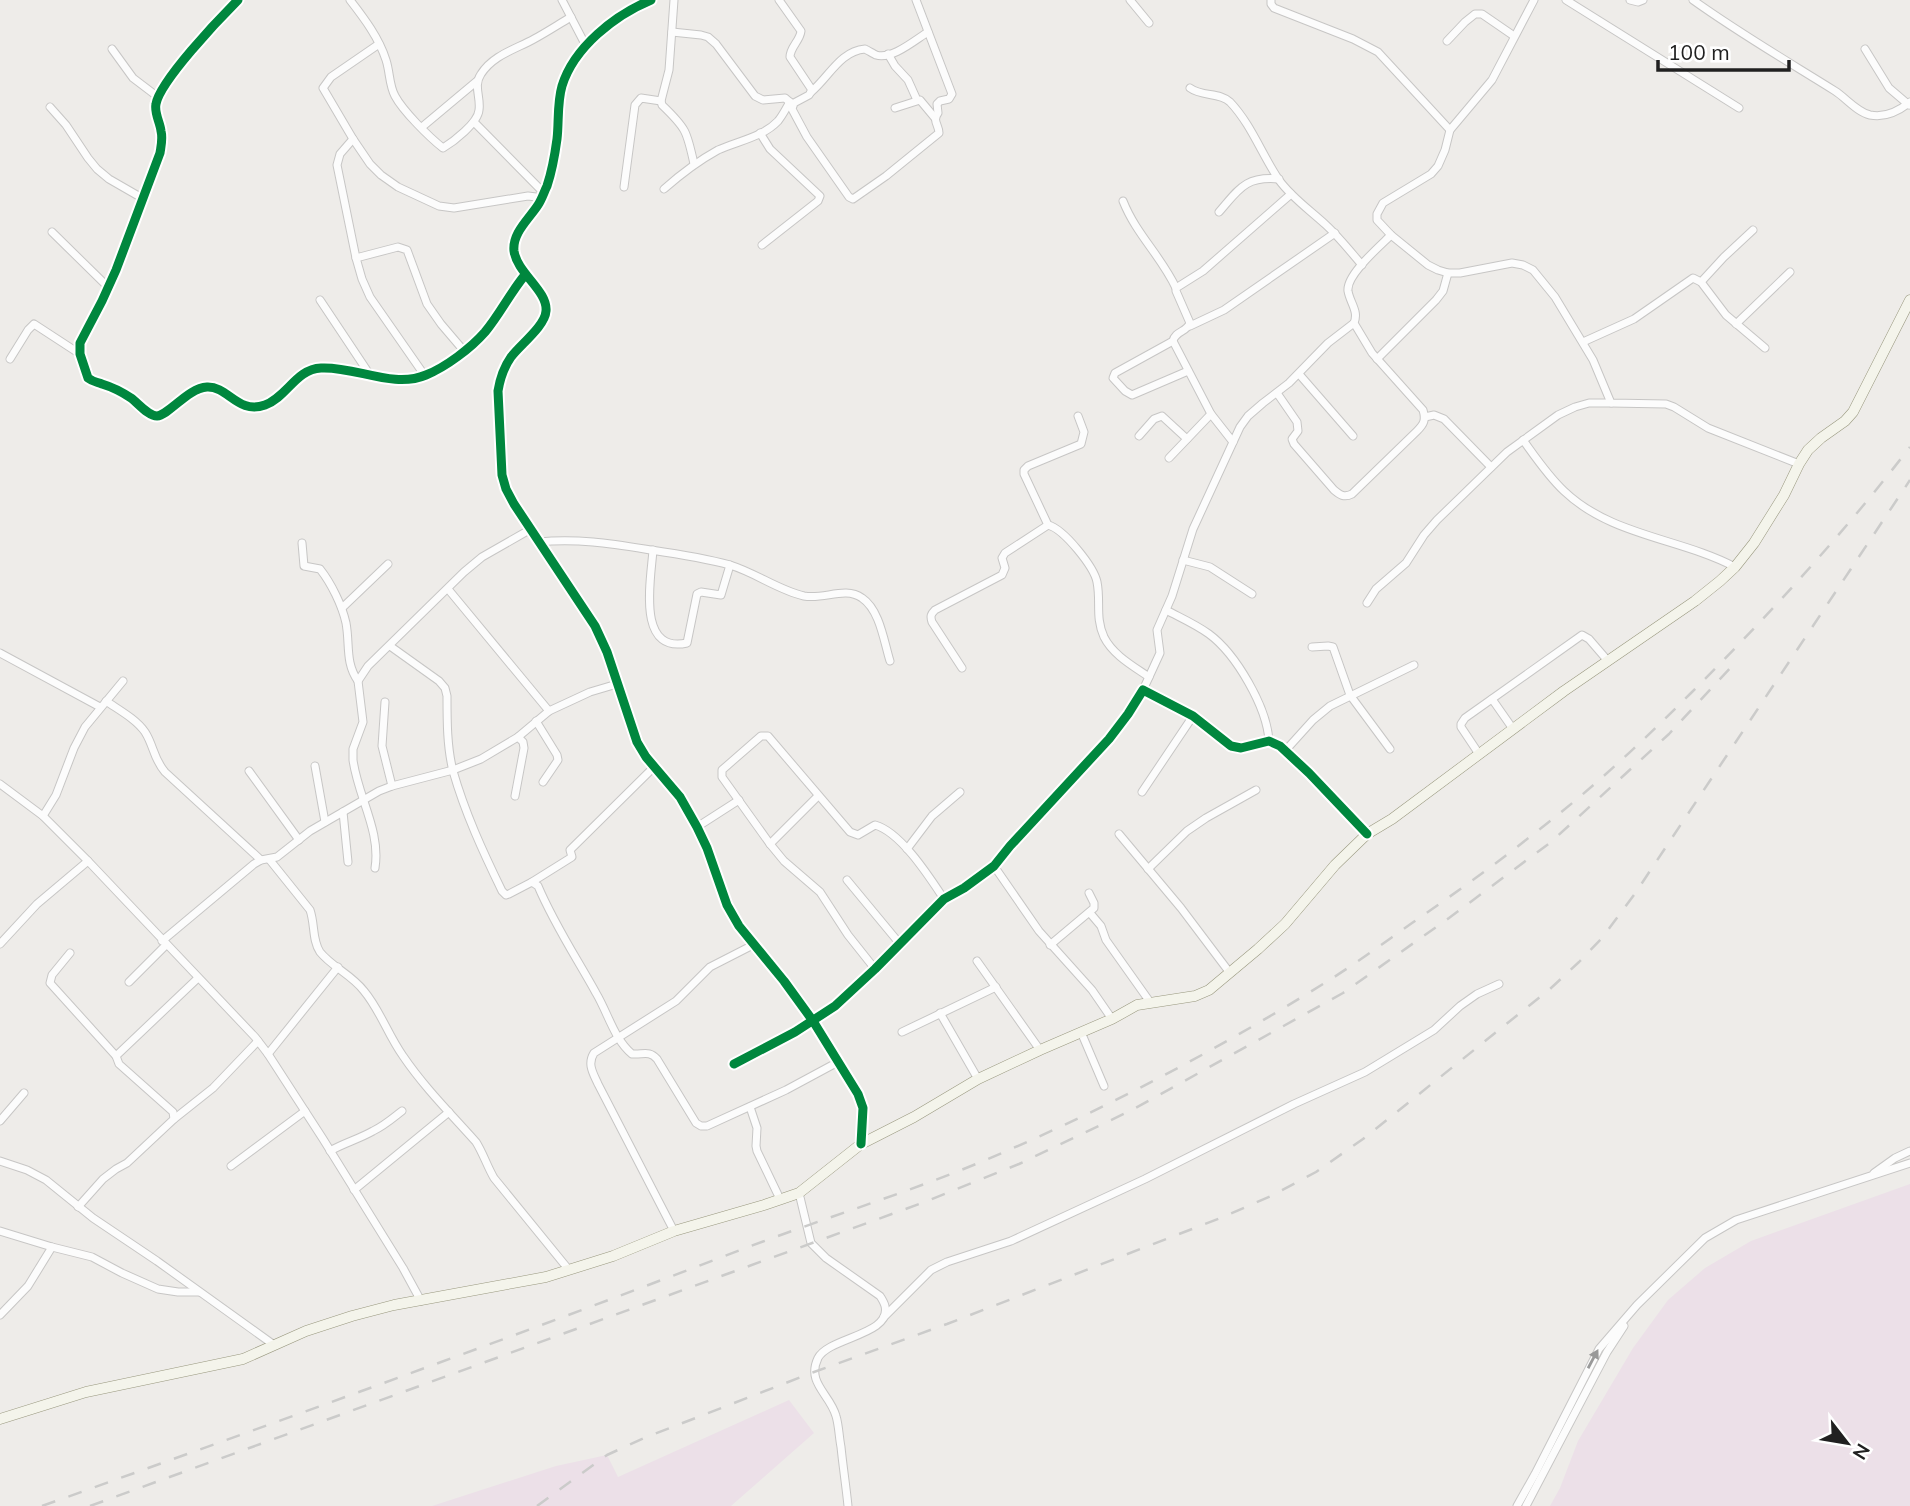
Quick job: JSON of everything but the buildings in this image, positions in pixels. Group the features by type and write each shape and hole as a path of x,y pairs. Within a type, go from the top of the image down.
{"main road":[{"path":"0,1419 86,1392 243,1359 306,1331 394,1305 546,1277 613,1256 674,1231 799,1193 861,1144 914,1117 978,1079 1112,1019 1137,1005 1195,996 1209,990 1285,923 1335,865 1367,834 1392,819 1513,729 1695,601 1735,567 1773,513 1808,450 1853,412 1910,300"}],"street":[{"path":"238,0 191,52 158,97 155,109 161,129 160,153 127,243 102,302 80,343 80,354 88,378 130,397 157,416 206,387 214,388 250,408 264,406 306,371 319,368 335,368 397,379 425,376 450,363 485,333 525,275"},
{"path":"350,0 379,44 386,60 394,95 443,148 474,122 480,110 477,81"},
{"path":"562,0 586,46"},
{"path":"651,0 632,3 586,46 570,67 562,87 557,139 547,184 540,202 515,240 517,262 544,300 546,312 544,319 511,357 500,378 498,391 502,475 506,489 595,626 607,652 637,742 680,797 707,848 727,905 739,926 813,1021 858,1094 863,1108 861,1144"},
{"path":"674,0 669,70 660,101 684,127 694,164"},
{"path":"779,0 800,31 800,37 791,49 790,57 811,87 811,92"},
{"path":"916,0 952,93 949,99 937,104 938,113 935,118"},
{"path":"1130,0 1149,23"},
{"path":"1271,0 1274,8 1353,39 1378,52 1450,130"},
{"path":"1534,0 1492,80 1450,130 1438,166 1431,174 1383,203 1379,208 1377,220 1428,265 1448,273 1512,263 1533,270 1583,342 1611,403"},
{"path":"1566,0 1739,108"},
{"path":"1630,0 1643,0"},
{"path":"1693,0 1833,89 1859,110 1878,115 1894,112 1909,104 1889,88 1865,49"},
{"path":"1447,41 1475,14 1482,14 1514,36"},
{"path":"422,127 477,81 488,65 499,56 533,40 571,16"},
{"path":"664,189 694,164 718,150 760,134 778,121 791,103 811,92 843,57 851,52 866,49 878,55 888,54 928,32"},
{"path":"671,33 708,37 755,96 763,100 782,98 791,103"},
{"path":"379,44 331,77 323,88 370,164 381,175 411,194 439,206 454,208 528,196 536,197 540,202"},
{"path":"112,49 133,78 158,97"},
{"path":"791,103 807,137 851,198 855,197 937,136 939,131 935,118 922,102 917,100 905,76 888,54"},
{"path":"1191,88 1196,92 1223,97 1228,101 1291,194 1335,233 1362,265"},
{"path":"624,187 635,105 641,98 660,101"},
{"path":"895,108 917,100"},
{"path":"50,107 97,169 142,198"},
{"path":"474,122 544,192"},
{"path":"760,134 770,149 820,196 818,201 762,245"},
{"path":"354,139 340,154 337,165 362,279 370,297 425,376"},
{"path":"1219,212 1248,182 1258,178 1279,179"},
{"path":"1176,288 1203,271 1291,194"},
{"path":"1123,201 1130,219 1167,270 1190,326"},
{"path":"1701,282 1753,230"},
{"path":"52,232 108,287"},
{"path":"1188,371 1132,395 1113,378 1115,373 1173,341 1175,335 1224,310 1335,233"},
{"path":"1277,393 1297,422 1298,431 1292,439 1294,444 1341,496 1352,494 1423,424 1423,410 1377,359 1363,339 1354,323 1356,313 1348,291 1349,284 1362,265 1391,235"},
{"path":"356,258 398,247 407,250 427,304 464,351"},
{"path":"1736,324 1790,272"},
{"path":"1377,359 1436,300 1443,291 1448,273"},
{"path":"1583,342 1634,319 1693,278 1701,282 1736,324 1765,348"},
{"path":"320,300 370,374"},
{"path":"734,1064 835,1006 875,970 944,899 995,866 1010,846 1109,739 1143,690 1160,653 1157,630 1193,529 1240,427 1248,416 1299,374 1328,343 1354,323"},
{"path":"10,359 34,324 80,354"},
{"path":"1173,341 1211,415 1233,442"},
{"path":"1299,374 1353,436"},
{"path":"1367,603 1376,589 1406,563 1437,520 1491,467 1558,415 1575,407 1590,403 1666,404 1708,428 1799,464"},
{"path":"1078,415 1084,432 1081,444 1028,466 1024,474 1048,525 1058,529 1073,545 1097,579 1098,619 1105,638 1115,652 1149,677"},
{"path":"1169,458 1211,415"},
{"path":"1425,417 1434,415 1444,419 1491,467"},
{"path":"1139,436 1154,419 1162,416 1187,439"},
{"path":"1523,440 1564,491 1607,520 1702,552 1735,567"},
{"path":"962,668 930,617 935,610 1002,575 1005,568 1002,558 1005,552 1048,525"},
{"path":"375,868 377,856 374,837 353,760 353,749 363,722 358,681 368,666 482,557 531,529"},
{"path":"539,542 578,540 692,556 747,571 789,592 808,597 853,593 863,598 875,615 890,661"},
{"path":"302,542 304,566 320,569 342,608 349,663 358,681"},
{"path":"653,550 650,591 653,629 657,636 669,643 687,643 697,594 722,595 730,565"},
{"path":"1183,560 1210,567 1252,594"},
{"path":"342,608 388,564"},
{"path":"448,589 549,711"},
{"path":"1166,610 1211,635 1224,648 1237,665 1260,707 1267,723 1269,741"},
{"path":"1479,754 1461,724 1465,718 1582,635 1589,639 1608,661"},
{"path":"390,646 445,688 453,770 481,848 506,895 532,883 572,856 570,850 654,767"},
{"path":"1312,647 1333,647 1350,695 1390,749"},
{"path":"0,653 103,704 144,730 158,763 165,772 265,860 310,910 315,941 320,951 366,993 404,1058 476,1142 494,1178 569,1270"},
{"path":"1285,751 1313,720 1330,706 1414,665"},
{"path":"43,816 56,795 80,737 123,681"},
{"path":"129,982 164,943 245,871 276,857 325,822 392,786 453,770 481,759 518,737 549,711 590,692 617,684"},
{"path":"1143,690 1193,716 1236,748 1275,742 1324,788 1367,834"},
{"path":"1492,699 1513,729"},
{"path":"385,702 382,746 392,786"},
{"path":"1142,792 1193,716"},
{"path":"536,721 558,760 543,782"},
{"path":"875,970 820,892 783,860 770,844 722,777 722,770 761,736 765,736 854,835 875,825 881,826 907,849 944,899"},
{"path":"515,796 524,748 518,737"},
{"path":"314,766 325,822"},
{"path":"249,771 299,840"},
{"path":"0,784 43,816 115,888 258,1041 305,1111 421,1301"},
{"path":"1148,869 1187,831 1256,790"},
{"path":"907,849 932,816 960,792"},
{"path":"770,844 818,796"},
{"path":"697,828 739,800"},
{"path":"343,812 348,862"},
{"path":"1119,835 1181,908 1230,973"},
{"path":"0,944 37,904 88,861"},
{"path":"995,866 1050,945 1092,990 1112,1019"},
{"path":"847,880 900,944"},
{"path":"532,883 538,886 618,1038 632,1054 648,1053 657,1059 692,1118 701,1126 707,1126 750,1107 838,1062"},
{"path":"1050,945 1094,908 1089,893"},
{"path":"1090,913 1101,926 1105,940 1150,1002"},
{"path":"674,1231 590,1067 590,1060 594,1053 676,1001 710,967 753,945"},
{"path":"70,953 52,975 50,983 116,1056 119,1064 173,1112 174,1119"},
{"path":"977,961 1040,1050"},
{"path":"268,1054 338,967"},
{"path":"116,1056 198,978"},
{"path":"848,1506 836,1414 815,1381 814,1371 822,1351 875,1327 931,1270 1011,1241 1365,1072 1434,1030 1477,994 1499,984"},
{"path":"902,1032 996,987"},
{"path":"940,1013 978,1079"},
{"path":"1081,1032 1104,1086"},
{"path":"78,1207 103,1179 127,1163 174,1119 213,1088 258,1041"},
{"path":"0,1121 24,1093"},
{"path":"750,1107 757,1128 757,1151 780,1199"},
{"path":"230,1166 305,1111"},
{"path":"330,1151 377,1129 402,1111"},
{"path":"354,1190 449,1111"},
{"path":"1871,1176 1895,1158 1910,1151"},
{"path":"0,1161 46,1180 78,1207 274,1345"},
{"path":"1517,1506 1598,1349 1637,1305 1705,1238 1736,1220 1910,1163"},
{"path":"799,1193 811,1243 826,1258 880,1296 885,1306 884,1317"},
{"path":"0,1231 92,1256 158,1289 200,1292"},
{"path":"0,1315 28,1286 52,1247"},
{"path":"1526,1506 1607,1352 1637,1305"}],"shaded area":[{"path":"1910,1184 1910,1506 1550,1506 1578,1441 1633,1348 1668,1300 1705,1268 1751,1241"},
{"path":"789,1400 814,1433 731,1506 432,1506 556,1466 607,1455 618,1477"}],"railway":[{"path":"42,1506 945,1176 1093,1111 1214,1048 1361,959 1490,867 1596,782 1673,711 1777,604 1832,543 1910,447"},
{"path":"537,1506 607,1455 644,1438 1223,1217 1316,1172 1363,1139 1550,989 1602,938 1634,895 1910,480"},
{"path":"90,1506 922,1203 1019,1164 1132,1110 1343,993 1449,918 1551,842 1669,734 1734,664"}],"cycle path":[{"path":"238,0 191,51 168,81 156,104 162,134 160,153 116,270 80,343 80,354 88,378 121,392 147,412 157,416 193,392 207,387 221,391 248,406 265,405 280,396 305,373 321,368 400,380 413,379 442,367 473,344 485,332 525,275"},
{"path":"651,0 624,14 598,34 576,58 562,86 558,133 549,180 539,203 518,232 514,244 516,259 542,296 546,311 537,329 509,361 500,382 498,391 502,475 514,504 595,626 607,652 637,742 646,757 680,797 697,827 727,905 739,926 813,1021 858,1094 863,1108 861,1144"},
{"path":"734,1064 795,1032 835,1006 944,899 994,866 1109,739 1143,690 1193,716 1231,746 1241,748 1269,741 1280,746 1367,834"}]}
